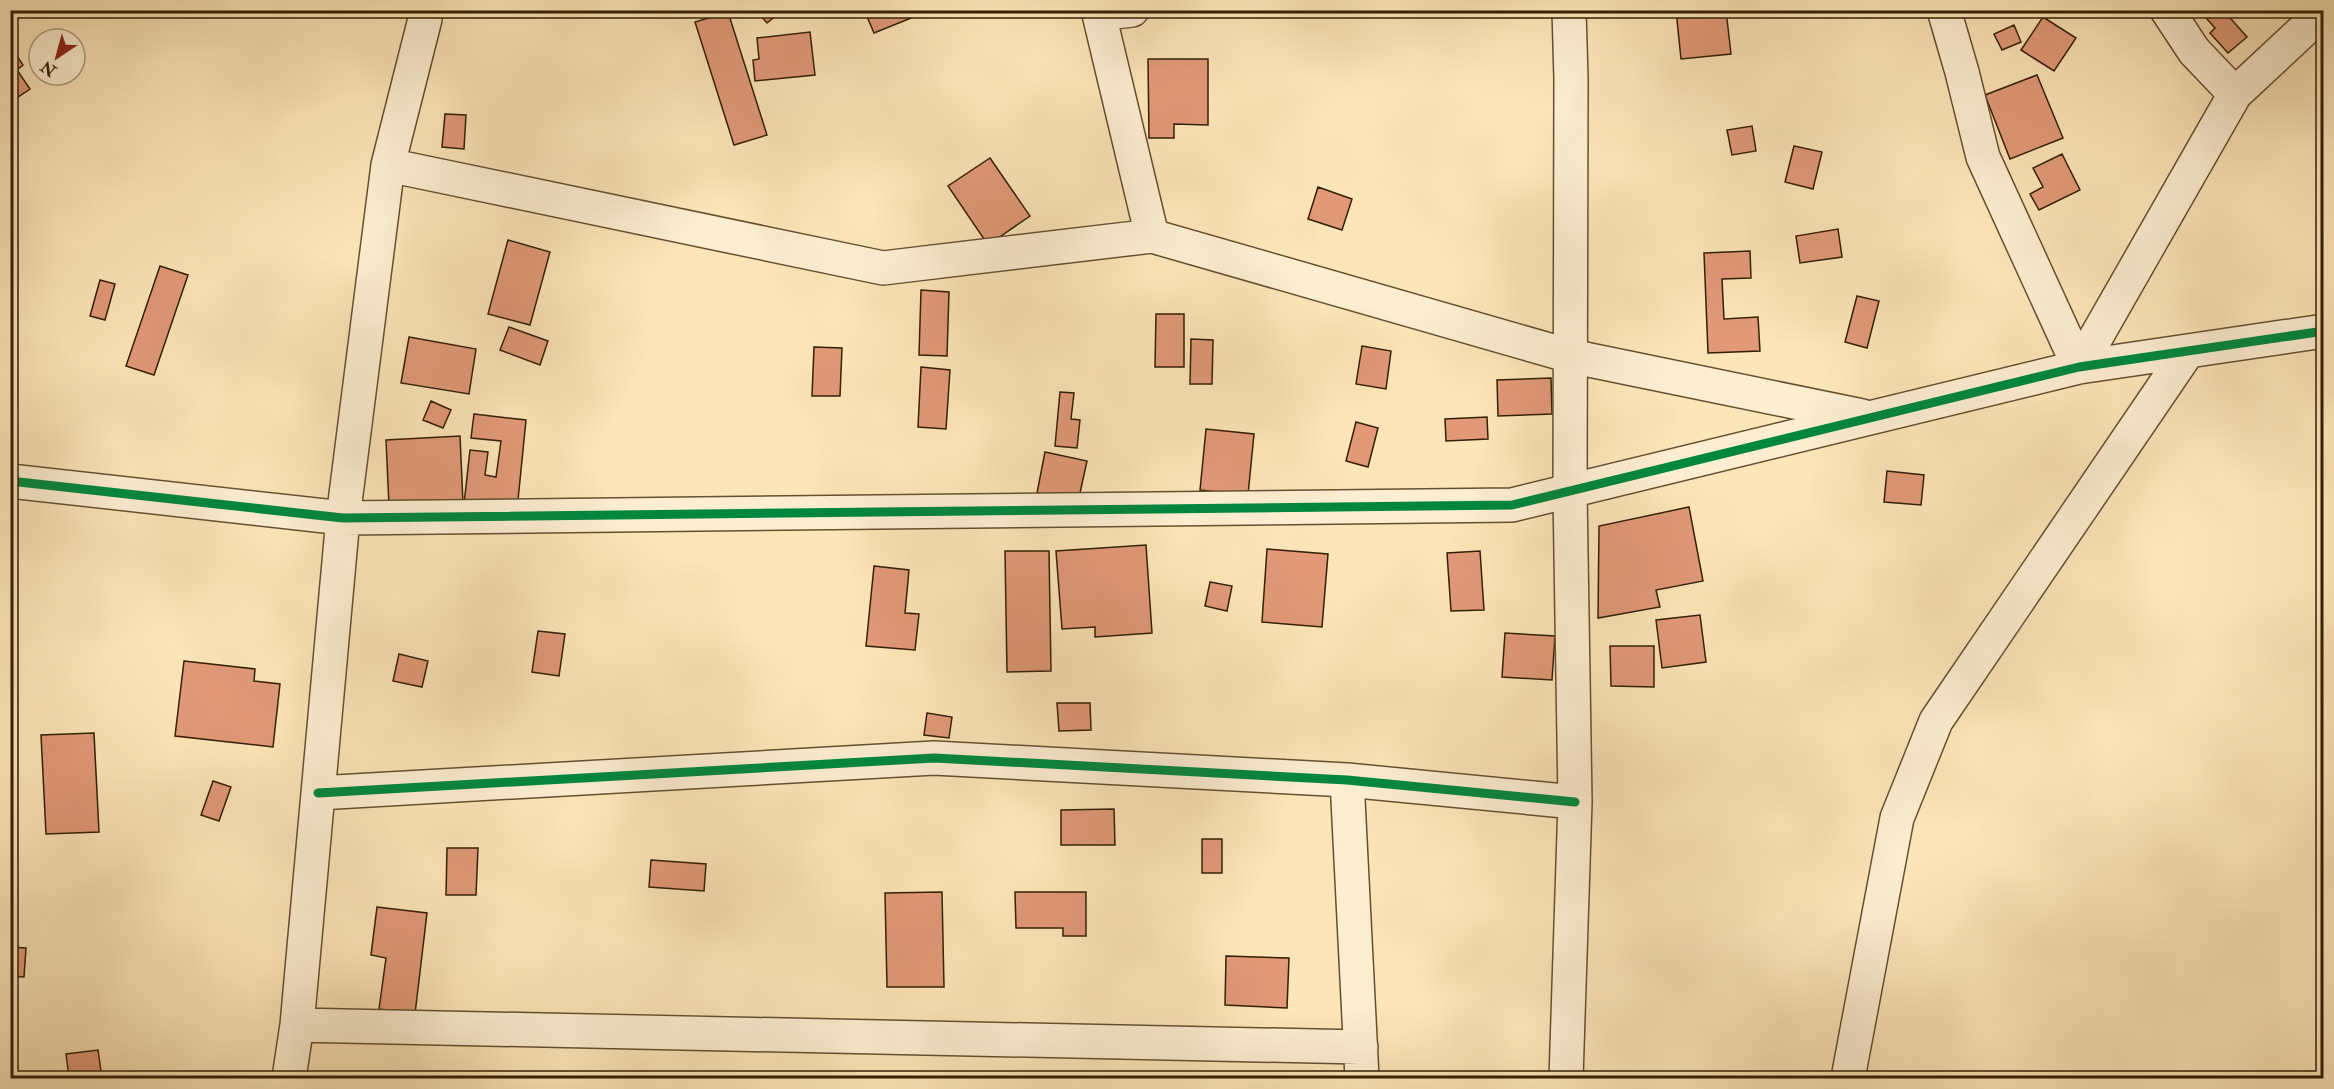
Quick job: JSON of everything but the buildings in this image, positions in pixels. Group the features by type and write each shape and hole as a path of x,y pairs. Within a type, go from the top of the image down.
{"street":[{"path":"1132,10 1099,12 1152,236"},
{"path":"1566,1078 1575,802 1570,492 1572,79 1569,10"},
{"path":"1944,10 1983,157 2079,367"},
{"path":"2167,10 2194,51 2235,94"},
{"path":"2079,367 2235,94 2324,11"},
{"path":"289,1078 297,1025 343,518 388,165 431,13"},
{"path":"388,165 883,268 1152,236 1570,356 1872,418"},
{"path":"10,481 343,518 1512,505 2079,367 2324,331"},
{"path":"1848,1078 1897,818 1936,721 2188,351"},
{"path":"318,793 934,758 1347,780 1575,802"},
{"path":"1347,780 1362,1078"},
{"path":"297,1025 1360,1047"}],"cycle path":[{"path":"10,481 343,518 1512,505 2079,367 2324,331"},
{"path":"318,793 934,758 1347,780 1575,802"}]}
